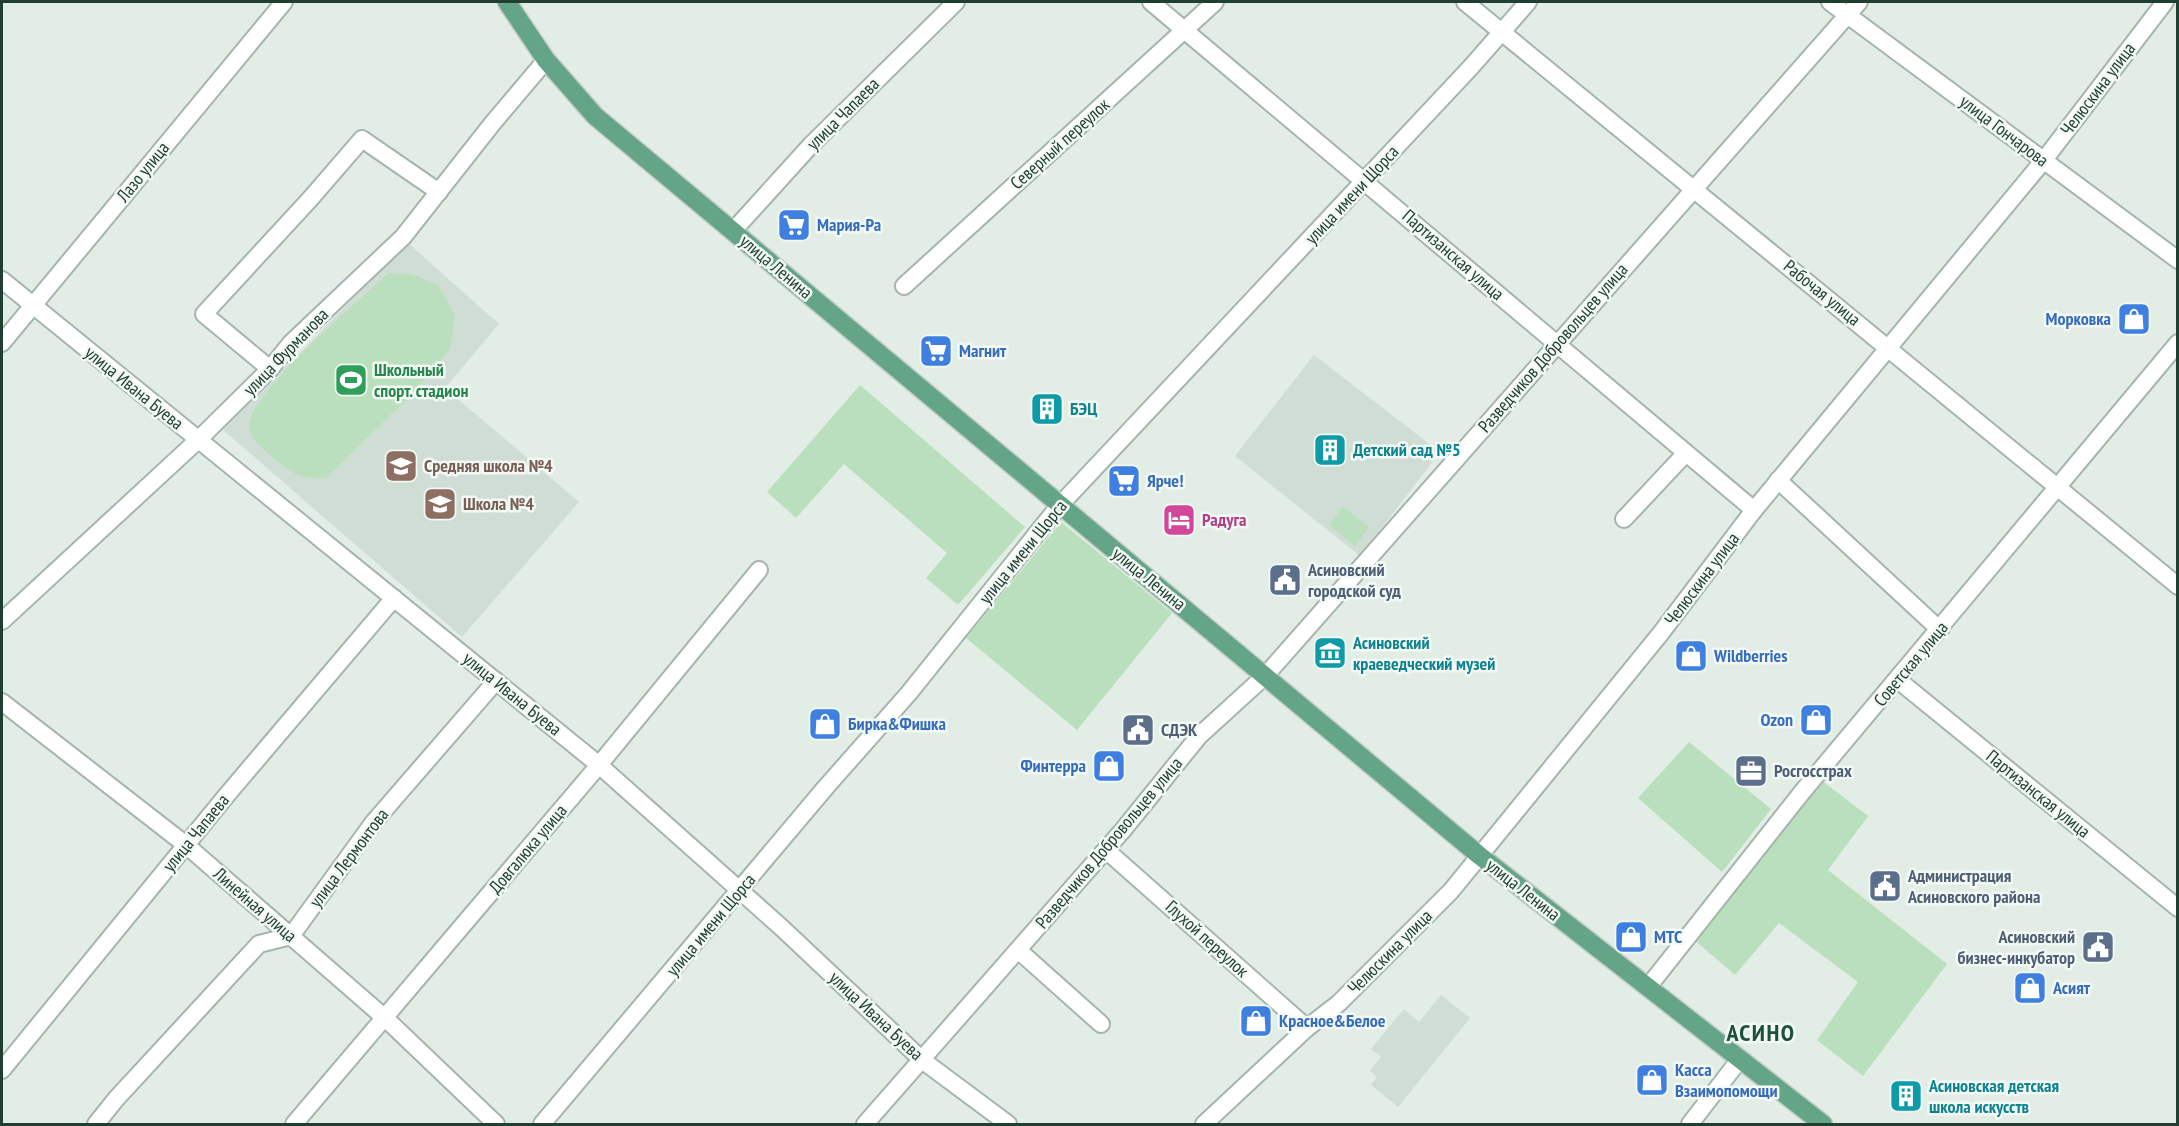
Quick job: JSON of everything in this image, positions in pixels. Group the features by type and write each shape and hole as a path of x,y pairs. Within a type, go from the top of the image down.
{"main road":[{"name":"улица Ленина","path":"507,2 546,60 594,116 1480,856 1823,1125"}],"street":[{"name":"Лазо улица","path":"2,343 284,2"},
{"name":"улица Чапаева","path":"733,231 811,145 957,2"},
{"name":"Партизанская улица","path":"1151,2 1754,510"},
{"name":"Северный переулок","path":"904,286 1215,2"},
{"name":"Рабочая улица","path":"1465,2 2060,487 2178,586"},
{"name":"улица имени Щорса","path":"542,1125 909,693 1059,506 1471,67 1499,32 1528,2"},
{"name":"улица Гончарова","path":"1830,2 1853,8 2044,160 2178,260"},
{"name":"Челюскина улица","path":"1204,1125 1307,1028 1339,1003 1451,891 1661,633 1778,480 2044,160 2165,2"},
{"name":"Разведчиков Добровольцев улица","path":"865,1125 1106,850 1198,736 1266,675 1853,8"},
{"name":"улица Фурманова","path":"2,621 198,440 270,369 291,343 403,237 546,60"},
{"path":"270,369 204,314 362,139 439,192"},
{"name":"улица Ивана Буева","path":"2,280 599,765 782,928 922,1060 1008,1125"},
{"name":"Советская улица","path":"1648,987 1803,791 2060,487 2178,343"},
{"path":"1624,519 1686,453"},
{"path":"1778,480 1940,630"},
{"name":"Довгалюка улица","path":"294,1125 599,765 759,570"},
{"name":"улица Чапаева","path":"2,1070 186,845 394,598"},
{"name":"Партизанская улица","path":"1898,680 2178,908"},
{"name":"улица Лермонтова","path":"291,936 374,823 496,681"},
{"name":"Линейная улица","path":"2,702 186,845 385,1018 496,1125"},
{"name":"Глухой переулок","path":"1106,850 1307,1028"},
{"path":"96,1125 124,1090 259,944 291,936"},
{"path":"1018,950 1101,1024"},
{"path":"1690,1125 1740,1059"}],"shaded area":[{"name":"Средняя школа №4","path":"408,243 499,324 445,388 579,502 462,637 223,430"},
{"path":"1314,355 1440,452 1360,556 1235,456"},
{"path":"1441,995 1470,1018 1398,1107 1371,1085 1377,1077 1370,1071 1381,1057 1371,1049 1404,1009 1419,1022"}],"green space":[{"name":"Школьный спорт. стадион","path":"388,273 412,274 438,285 455,315 450,349 412,394 326,478 301,476 283,465 258,444 250,430 250,420 258,404 290,365"},
{"path":"860,385 1025,527 958,605 926,578 947,553 844,464 796,518 767,492"},
{"path":"1343,507 1369,527 1355,546 1329,525"},
{"path":"1061,522 1172,613 1077,730 966,638"},
{"path":"1689,742 1771,809 1722,872 1638,798"},
{"path":"1821,780 1868,816 1828,870 1947,964 1863,1076 1817,1040 1858,982 1779,923 1735,975 1692,938"}],"place":[{"name":"Мария-Ра","path":"794,225"},
{"name":"Морковка","path":"2134,319"},
{"name":"Магнит","path":"936,351"},
{"name":"Школьный спорт. стадион","path":"351,380"},
{"name":"БЭЦ","path":"1047,409"},
{"name":"Детский сад №5","path":"1330,450"},
{"name":"Средняя школа №4","path":"401,466"},
{"name":"Ярче!","path":"1124,481"},
{"name":"Школа №4","path":"440,504"},
{"name":"Радуга","path":"1179,520"},
{"name":"Асиновский городской суд","path":"1285,580"},
{"name":"Асиновский краеведческий музей","path":"1330,653"},
{"name":"Wildberries","path":"1691,656"},
{"name":"Ozon","path":"1816,720"},
{"name":"Бирка&Фишка","path":"825,724"},
{"name":"СДЭК","path":"1138,730"},
{"name":"Финтерра","path":"1109,766"},
{"name":"Росгосстрах","path":"1751,771"},
{"name":"Администрация Асиновского района","path":"1885,886"},
{"name":"МТС","path":"1631,937"},
{"name":"Асиновский бизнес-инкубатор","path":"2098,947"},
{"name":"Асият","path":"2030,988"},
{"name":"Красное&Белое","path":"1256,1021"},
{"name":"Касса Взаимопомощи","path":"1652,1080"},
{"name":"Асиновская детская школа искусств","path":"1906,1096"}],"district":[{"name":"АСИНО","path":"1761,1033"}]}
